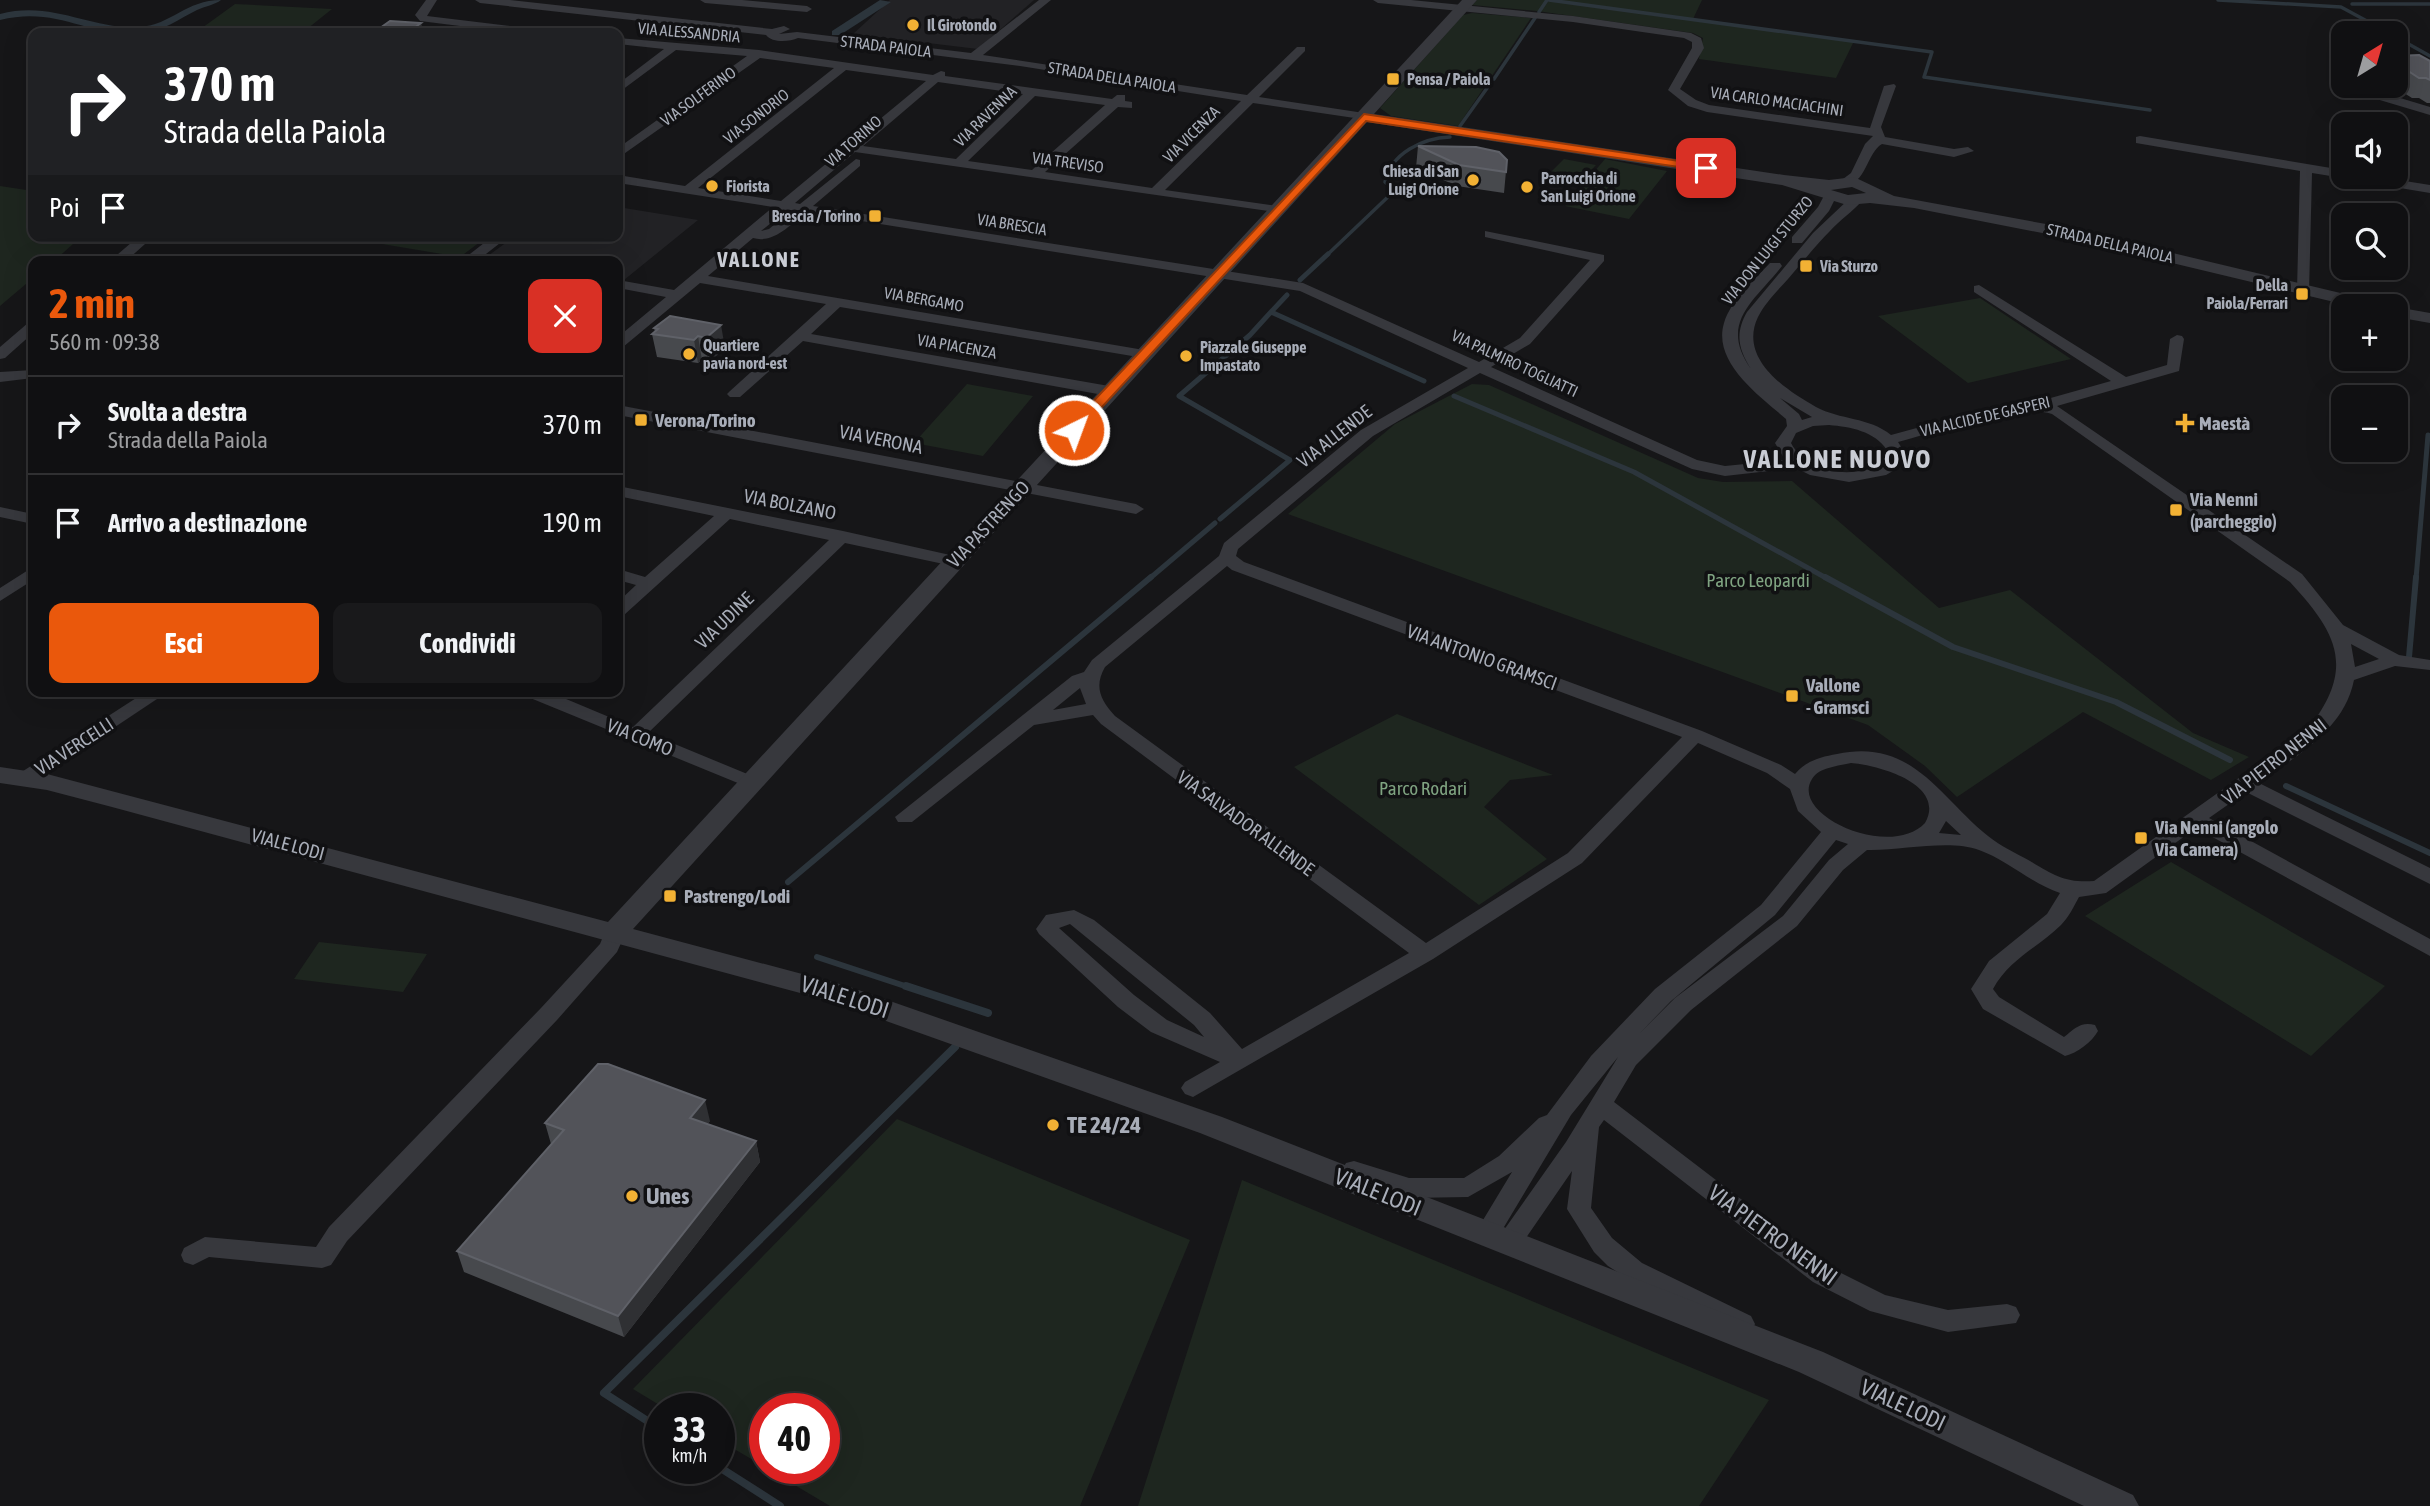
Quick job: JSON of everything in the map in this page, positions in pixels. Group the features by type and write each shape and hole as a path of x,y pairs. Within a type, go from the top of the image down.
{"street":[{"path":"432,0 420,15 424,19 500,28"},
{"path":"480,0 776,35 800,19"},
{"path":"705,0 800,19"},
{"path":"970,57 1046,0"},
{"path":"1378,0 1467,5"},
{"name":"VIA PASTRENGO","path":"615,932 1109,391 1467,5"},
{"name":"VIA CARLO MACIACHINI","path":"1467,5 1687,35 1697,40 1698,48 1674,90 1692,103 1707,108 1877,138"},
{"name":"STRADA PAIOLA","path":"800,19 970,57"},
{"name":"VIA SOLFERINO","path":"623,150 757,54 776,35"},
{"name":"VIA ALESSANDRIA","path":"623,42 757,54 1122,104"},
{"path":"623,85 673,47"},
{"path":"1249,98 1301,49"},
{"name":"STRADA DELLA PAIOLA","path":"970,57 1834,188"},
{"name":"VIA TORINO","path":"623,340 937,77 970,57"},
{"name":"VIA TORINO","path":"746,238 774,232 951,79 970,57"},
{"name":"VIA SONDRIO","path":"687,190 844,66"},
{"path":"1050,177 1146,82"},
{"path":"1877,138 1886,130 1895,87"},
{"name":"VIA RAVENNA","path":"959,163 1033,91"},
{"name":"VIA VICENZA","path":"1155,192 1249,98"},
{"path":"2387,98 2430,111"},
{"path":"1035,174 1122,104"},
{"path":"1877,138 1954,153 1968,151"},
{"path":"1834,188 1866,194 1866,177 1881,146 1877,138"},
{"name":"VIA DON LUIGI STURZO","path":"1795,426 1794,417 1751,380 1737,362 1730,343 1732,324 1738,309 1824,208 1834,188 1856,175 1871,144 1877,138"},
{"path":"2140,140 2331,172"},
{"name":"VIA TREVISO","path":"853,148 1277,209"},
{"path":"2304,290 2306,168"},
{"name":"VIA BRESCIA","path":"623,180 782,207 1218,273"},
{"path":"2408,185 2430,189"},
{"name":"STRADA DELLA PAIOLA","path":"1866,194 2117,243 2331,296"},
{"name":"VIA DON LUIGI STURZO","path":"1829,420 1790,398 1774,385 1755,365 1745,337 1753,313 1808,245 1866,194"},
{"name":"VIA ALLENDE","path":"1227,558 1230,547 1367,433 1422,398 1525,341 1599,258 1490,234"},
{"path":"123,256 140,242"},
{"path":"475,256 494,242"},
{"name":"VIA PALMIRO TOGLIATTI","path":"1218,273 1290,284 1316,292 1692,464 1725,471 1799,463"},
{"name":"VIA BERGAMO","path":"698,278 1144,354"},
{"path":"623,285 678,295"},
{"path":"1979,289 2123,382"},
{"path":"734,394 837,302"},
{"path":"2408,314 2430,318"},
{"path":"623,321 642,324"},
{"name":"VIA TORINO","path":"623,331 642,324"},
{"path":"0,355 28,330"},
{"name":"VIA PIACENZA","path":"800,336 1109,391"},
{"name":"VIA ALCIDE DE GASPERI","path":"1889,440 2012,407 2041,406 2174,368 2177,339"},
{"path":"0,377 28,374"},
{"name":"VIA PIETRO NENNI","path":"2041,406 2057,411 2296,578 2316,598 2336,629 2346,653 2346,676 2340,701 2316,732 2246,784 2204,824 2099,888 2071,890"},
{"name":"VIA VERONA","path":"623,411 1136,509"},
{"path":"1829,420 1863,426 1889,440 1895,450 1895,460 1888,468 1874,474 1835,476 1799,463 1788,453 1783,443 1786,434 1795,426 1829,420"},
{"name":"VIA BOLZANO","path":"623,492 953,561"},
{"path":"0,512 28,518"},
{"path":"623,607 727,513"},
{"name":"VIA UDINE","path":"635,735 843,536"},
{"path":"1029,720 1097,708 1089,690 1091,676 1108,654 1227,558"},
{"name":"VIA ANTONIO GRAMSCI","path":"1227,558 1238,566 1695,734 1774,769 1799,786"},
{"path":"0,596 28,576"},
{"path":"623,576 649,584"},
{"path":"2336,629 2394,660 2430,665"},
{"path":"2346,676 2394,660"},
{"path":"905,817 1079,681 1091,676"},
{"name":"VIA VERCELLI","path":"12,777 150,697"},
{"name":"VIA COMO","path":"544,697 750,782"},
{"name":"VIA SALVADOR ALLENDE","path":"1097,708 1146,750 1425,954"},
{"path":"1193,1088 1425,954 1575,858 1695,734"},
{"name":"VIA ANTONIO GRAMSCI","path":"1739,754 1814,766"},
{"path":"1983,843 1920,838 1887,845 1862,843 1832,832 1806,811 1800,798 1799,786 1804,775 1825,761 1851,757 1880,760 1912,773 1926,784 1938,803 1983,843 2050,882 2071,890 2054,919 2017,946 1988,974 1982,989 1991,1003 2065,1048 2087,1031"},
{"name":"VIALE LODI","path":"12,777 114,799 837,993 1211,1125 1811,1362 2121,1506"},
{"path":"2246,784 2430,877"},
{"path":"1920,838 1936,824 1938,803"},
{"path":"2204,824 2430,948"},
{"path":"1211,1125 1409,1188 1468,1187 1507,1163 1563,1109 1599,1062 1663,995 1768,910 1832,832"},
{"path":"1497,1240 1596,1115 1628,1059 1683,1003 1790,921 1836,865 1862,843"},
{"path":"1074,917 1087,925 1202,1019 1239,1061 1159,1026 1126,1001 1047,929 1053,920 1074,917"},
{"path":"193,1255 205,1247 321,1258 338,1234 566,995 609,947 615,932"},
{"path":"1497,1240 1563,1109"},
{"path":"1596,1115 1579,1209 1603,1245 1646,1279 1712,1307 1811,1362"},
{"name":"VIA PIETRO NENNI","path":"1596,1115 1822,1275 1879,1304 1948,1321 2007,1315"}],"shaded area":[{"path":"890,0 1034,0 978,49 853,34"},
{"path":"623,208 698,220 624,280 623,256 488,256 507,242 623,242"}],"green space":[{"path":"1477,0 1545,0 1654,14 1556,0 1702,0 1693,19 1854,41 1836,78 1699,59 1703,38 1693,33 1537,11 1472,5"},
{"path":"235,4 332,9 308,28 202,28"},
{"path":"1472,13 1531,18 1458,126 1391,116 1380,108 1463,15"},
{"path":"1564,159 1596,165 1576,187 1543,180"},
{"path":"1605,159 1667,171 1629,219 1565,206"},
{"path":"0,186 28,190 28,242 75,242 60,256 28,256 28,282 0,306"},
{"path":"370,242 480,242 461,256"},
{"path":"1980,298 2071,359 1968,383 1878,316"},
{"path":"967,384 1033,396 983,456 914,443"},
{"name":"Parco Leopardi","path":"1472,384 1489,385 1698,478 1723,482 1792,481 1939,608 2010,590 2193,733 2249,757 2211,780 2083,712 1957,797 1925,766 1868,725 1288,514 1395,424"},
{"name":"Parco Rodari","path":"1397,714 1553,775 1510,780 1484,807 1547,859 1479,905 1294,767"},
{"path":"2171,862 2385,986 2311,1056 2085,916"},
{"path":"319,942 427,954 403,992 294,979"},
{"path":"897,1119 1190,1240 1080,1506 830,1506 793,1484 840,1484 840,1393 749,1393 749,1458 735,1449 735,1393 644,1393 644,1396 633,1389"},
{"path":"1242,1180 1769,1400 1699,1506 1138,1506"}],"building":[{"path":"390,21 421,23 414,28 380,28"},
{"path":"2408,55 2419,55 2430,61 2430,80 2419,78 2408,71"},
{"path":"1418,146 1476,147 1499,152 1507,160 1506,172 1459,165"},
{"path":"670,316 721,325 706,338 698,336 694,340 652,334 658,329 654,328"},
{"name":"Unes","path":"598,1064 608,1064 705,1100 690,1118 756,1141 618,1316 457,1251 564,1130 545,1123"}],"waterway":[{"path":"153,28 204,3 216,0"},
{"path":"836,33 886,2 885,0"},
{"path":"1539,12 1547,0"},
{"path":"1549,0 1932,52 1924,77 2150,110"},
{"path":"2218,0 2341,7 2367,21"},
{"path":"2352,4 2430,4"},
{"path":"0,17 32,11 110,28"},
{"path":"1494,79 1535,18"},
{"path":"163,25 167,28"},
{"path":"2408,44 2430,56"},
{"path":"1460,126 1490,84"},
{"path":"1394,190 1385,182 1388,172 1401,155 1429,140 1450,137"},
{"path":"1326,256 1391,194"},
{"path":"1300,280 1328,254"},
{"path":"1271,312 1287,295"},
{"path":"1220,519 1290,460 1179,396 1250,335 1271,312"},
{"path":"1271,312 1424,381"},
{"path":"1454,396 1634,472 1828,579"},
{"path":"2416,579 2428,435"},
{"path":"1149,579 1215,523"},
{"path":"788,882 1151,577"},
{"path":"1825,577 1953,647 2116,702 2230,760"},
{"path":"2409,657 2416,577"},
{"path":"2286,786 2430,853"},
{"path":"817,957 911,988"},
{"path":"906,986 988,1013"},
{"path":"644,1419 604,1393 955,1047"},
{"path":"735,1477 780,1506"}],"place":[{"name":"Il Girotondo","path":"913,25"},
{"name":"Pensa / Paiola","path":"1393,79"},
{"name":"Chiesa di San Luigi Orione","path":"1473,180"},
{"name":"Fiorista","path":"712,186"},
{"name":"Parrocchia di San Luigi Orione","path":"1527,187"},
{"name":"Brescia / Torino","path":"875,216"},
{"name":"Via Sturzo","path":"1806,266"},
{"name":"Della Paiola/Ferrari","path":"2302,294"},
{"name":"Quartiere pavia nord-est","path":"689,354"},
{"name":"Piazzale Giuseppe Impastato","path":"1186,356"},
{"name":"Verona/Torino","path":"641,420"},
{"name":"Maestà","path":"2185,423"},
{"name":"Via Nenni (parcheggio)","path":"2176,510"},
{"name":"Vallone - Gramsci","path":"1792,696"},
{"name":"Via Nenni (angolo Via Camera)","path":"2141,838"},
{"name":"Pastrengo/Lodi","path":"670,896"},
{"name":"TE 24/24","path":"1053,1125"},
{"name":"Unes","path":"632,1196"}],"district":[{"name":"VALLONE","path":"759,259"},
{"name":"VALLONE NUOVO","path":"1838,459"}],"route":[{"path":"1074,430 1364,117 1706,168"}]}
